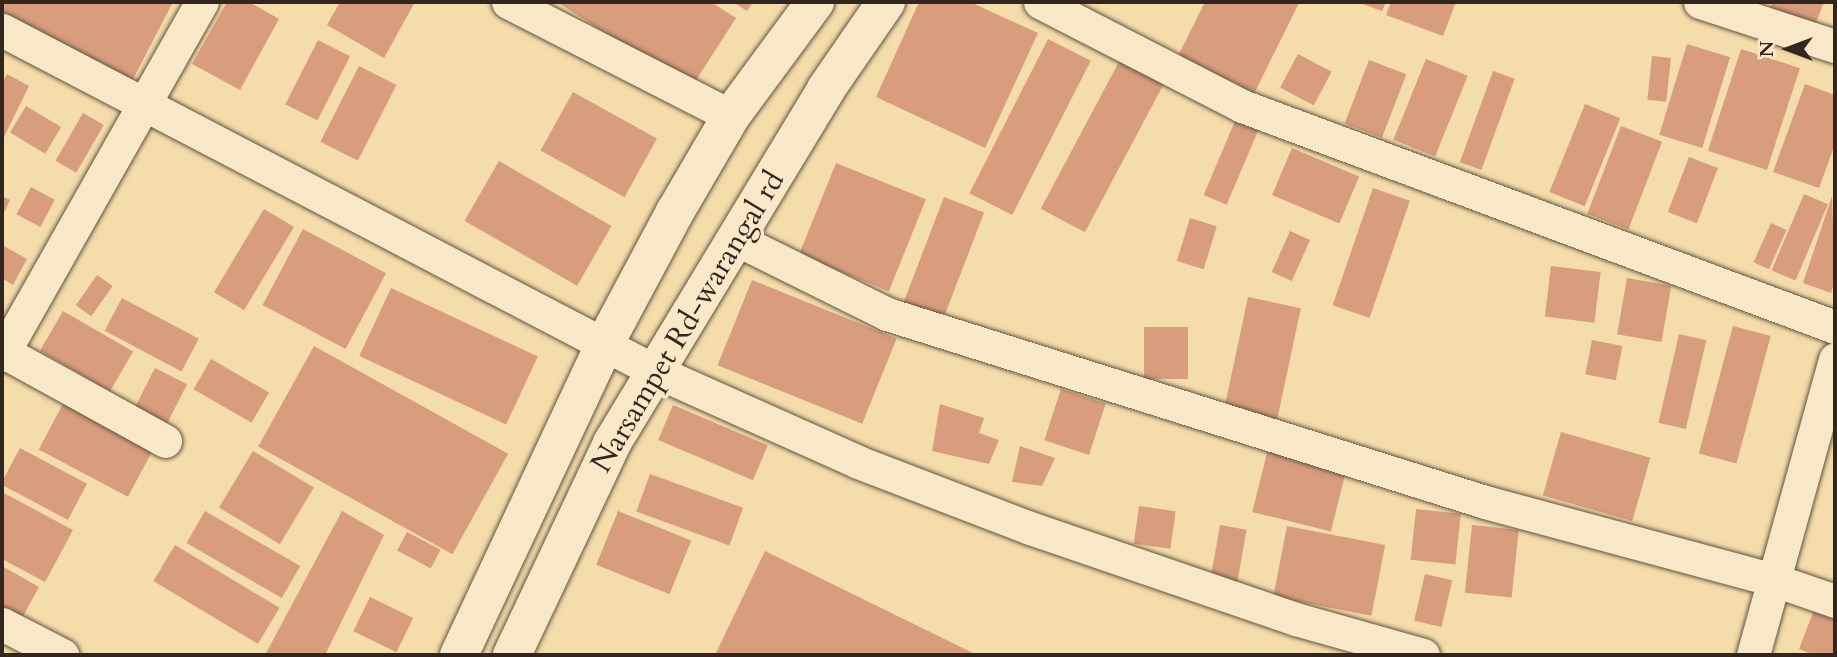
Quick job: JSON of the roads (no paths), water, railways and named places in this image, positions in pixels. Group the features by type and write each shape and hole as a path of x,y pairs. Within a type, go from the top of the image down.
{"main road":[{"name":"Narsampet Rd-warangal rd","path":"459,655 605,343 730,116 815,2"},
{"name":"Narsampet Rd-warangal rd","path":"512,655 612,443 738,240 826,89 887,2"}],"street":[{"path":"165,441 3,353 202,2"},
{"path":"508,2 730,116"},
{"path":"1040,2 1242,106 1835,327"},
{"path":"1700,2 1835,46"},
{"path":"2,30 655,371 858,462 1030,528 1296,619 1423,655"},
{"path":"738,240 887,314 1485,502 1774,580 1835,601"},
{"path":"1753,655 1835,359"},
{"path":"2,624 62,655"}]}
